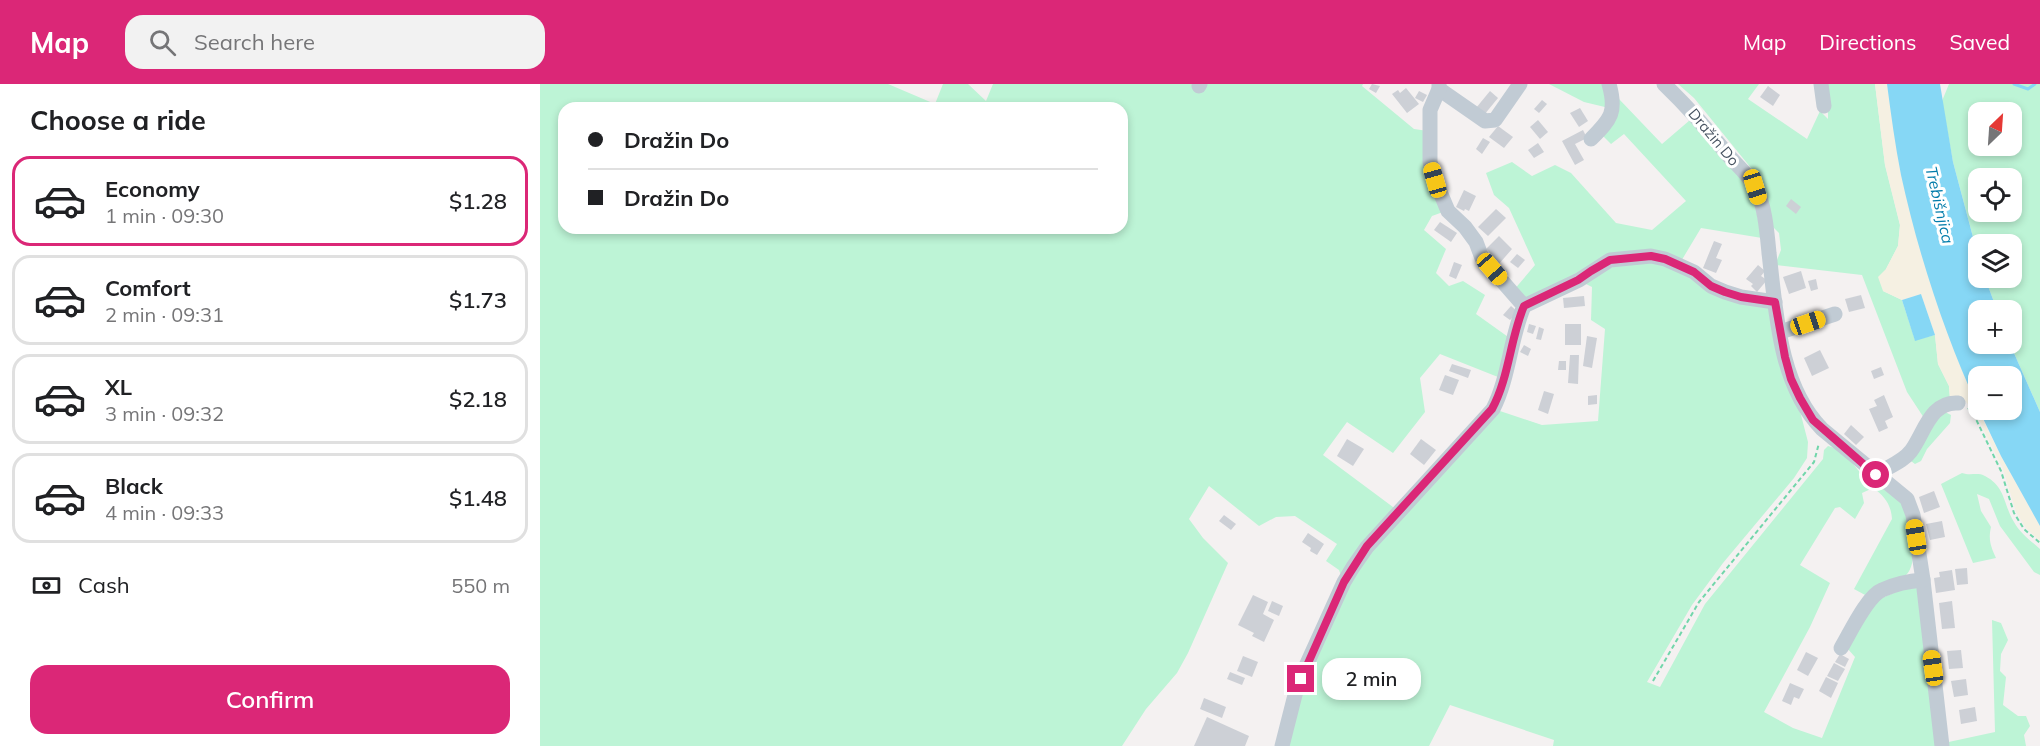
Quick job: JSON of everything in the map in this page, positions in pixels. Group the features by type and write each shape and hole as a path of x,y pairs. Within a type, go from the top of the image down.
{"street":[{"path":"1520,84 1495,120 1485,121 1439,86 1430,110 1430,162 1448,211 1465,227 1476,243 1482,258 1524,306"},
{"path":"1591,139 1608,122 1613,109 1609,84"},
{"name":"Dražin Do","path":"1664,84 1690,109 1755,187 1767,233 1775,302 1785,357 1791,379 1813,420 1907,499 1913,515 1923,580 1942,746"},
{"path":"1821,84 1824,106"},
{"path":"1282,746 1296,691 1344,582 1367,546 1492,409 1501,393 1512,339 1524,306 1578,280 1610,260 1651,256 1665,259 1694,272 1711,286 1725,292 1775,302"},
{"path":"1780,332 1835,314"},
{"path":"1876,475 1904,458 1912,450 1927,422 1934,414 1950,403 1958,403"},
{"path":"1842,648 1870,600 1880,590 1902,583 1923,580"}],"path":[{"path":"1958,403 1967,407 1973,414 2001,471 2014,513 2024,529 2040,543"},
{"path":"1653,681 1699,602 1814,462 1822,429"}],"green space":[{"path":"540,84 888,84 930,102 558,102 558,234 1128,234 1128,102 936,102 943,84 968,84 986,101 993,84 1363,84 1362,86 1414,129 1428,131 1443,212 1432,216 1424,230 1446,249 1436,273 1449,286 1463,281 1485,295 1476,314 1511,339 1503,379 1440,354 1420,378 1425,412 1393,453 1347,422 1323,455 1397,510 1343,581 1339,570 1326,561 1337,544 1295,516 1276,517 1259,526 1209,486 1189,519 1203,538 1228,563 1177,673 1146,709 1122,746 540,746"},
{"path":"1549,84 1605,84 1609,108 1584,102"},
{"path":"1678,84 1759,84 1748,99 1807,139 1820,111 1828,119 1826,84 1875,84 1885,165 1900,225 1898,246 1886,269 1883,291 1902,300 1915,340 1935,335 1938,364 1949,386 1950,399 1924,418 1907,392 1862,275 1775,265 1781,250 1779,233 1769,223 1763,201 1764,184 1694,98"},
{"path":"1949,84 2040,84 2040,412 2022,371 2022,366 2020,366 2014,354 2022,354 2022,300 1993,300 1989,288 2022,288 2022,234 1972,234 1969,222 2022,222 2022,168 1968,168 1968,218 1953,162 1942,101"},
{"path":"1619,99 1662,144 1690,120 1752,191 1762,238 1701,228 1680,263 1630,256 1524,305 1513,291 1535,265 1509,208 1494,195 1486,173 1512,162 1532,176 1555,165 1571,173 1616,223 1652,230 1686,201 1624,134 1611,144 1603,136"},
{"path":"1651,258 1768,308 1774,313 1783,369 1801,415 1808,442 1807,458 1794,478 1723,563 1692,605 1647,682 1660,687 1705,604 1823,459 1824,450 1828,446 1845,455 1866,478 1892,489 1900,498 1912,532 1911,567 1899,581 1867,596 1854,589 1892,519 1890,509 1887,501 1873,488 1862,493 1864,503 1855,519 1840,507 1835,508 1800,565 1830,583 1810,627 1764,712 1793,728 1822,738 1855,657 1847,648 1875,601 1912,585 1919,590 1940,746 1553,746 1554,740 1450,705 1429,746 1284,746 1299,692 1362,558 1494,409 1542,425 1598,421 1605,329 1591,320 1592,287 1580,281 1592,272"},
{"path":"1943,411 1951,415 1950,423 1927,449 1921,461 1915,464 1911,461"},
{"path":"1962,473 1982,475 1997,485 2016,526 2040,549 2040,575 2034,572 2000,526 1989,499 1977,494 1981,511 1991,527 1991,543 1996,558 1973,563 1941,484"},
{"path":"1992,620 2001,623 2008,640 2001,654 2000,671 2006,677 2003,705 2018,716 2026,716 2030,726 2024,735 2026,746 1945,746 1944,743 1995,732"}],"sand":[{"path":"1875,84 1887,84 1901,175 1929,277 1968,384 1968,404 1965,401 1950,399 1949,386 1938,364 1935,335 1921,294 1902,300 1883,291 1878,277 1886,269 1898,246 1900,225 1885,165"},
{"path":"1979,420 1983,420 2040,526 2040,541 2026,528 2016,512 2003,469"}],"water":[{"name":"Trebišnjica","path":"1887,84 1940,84 1953,162 1972,234 1968,234 1968,288 1989,288 1993,300 1968,300 1968,354 2014,354 2020,366 1968,366 1968,384 1924,264 1897,152"},
{"path":"1921,294 1935,335 1915,341 1902,300"},
{"path":"2022,371 2040,412 2040,526 1984,420 2022,420"}],"building":[{"path":"1372,84 1380,86 1376,93 1369,89"},
{"path":"1768,86 1780,95 1773,106 1760,97"},
{"path":"1406,88 1419,104 1407,113 1392,94 1398,90 1400,93"},
{"path":"1419,91 1427,95 1423,102 1415,98"},
{"path":"1490,91 1498,98 1484,115 1476,108"},
{"path":"1542,100 1547,104 1539,113 1534,109"},
{"path":"1580,108 1588,121 1579,127 1570,113"},
{"path":"1538,120 1548,132 1540,139 1530,127"},
{"path":"1498,126 1513,137 1504,148 1489,137"},
{"path":"1583,130 1587,138 1575,144 1584,160 1575,165 1562,141"},
{"path":"1483,138 1490,142 1482,154 1476,149"},
{"path":"1538,143 1544,152 1534,158 1528,150"},
{"path":"1464,190 1476,196 1469,211 1456,207"},
{"path":"1791,199 1801,207 1796,214 1786,206"},
{"path":"1496,209 1506,218 1488,236 1478,227"},
{"path":"1440,222 1457,233 1451,242 1434,230"},
{"path":"1499,236 1512,249 1498,265 1486,249"},
{"path":"1714,241 1722,244 1716,258 1722,260 1716,273 1703,268"},
{"path":"1517,254 1525,260 1518,268 1510,262"},
{"path":"1454,262 1462,265 1456,279 1449,276"},
{"path":"1758,265 1765,271 1761,276 1767,280 1757,292 1751,286 1753,284 1746,279"},
{"path":"1801,271 1806,288 1789,294 1783,277"},
{"path":"1816,279 1818,289 1811,291 1808,281"},
{"path":"1861,295 1865,308 1849,312 1845,299"},
{"path":"1584,296 1585,306 1564,308 1563,298"},
{"path":"1511,306 1518,312 1510,320 1503,315"},
{"path":"1529,324 1536,326 1533,334 1527,332"},
{"path":"1565,324 1581,324 1581,345 1565,345"},
{"path":"1539,327 1544,329 1541,340 1536,339"},
{"path":"1587,336 1597,338 1592,368 1583,366"},
{"path":"1524,345 1531,349 1528,356 1520,352"},
{"path":"1820,350 1829,368 1812,376 1804,358"},
{"path":"1570,355 1579,355 1578,384 1568,383"},
{"path":"1559,361 1566,361 1566,370 1558,370"},
{"path":"1452,364 1471,370 1468,378 1449,371"},
{"path":"1881,367 1884,375 1874,379 1871,371"},
{"path":"1445,375 1459,380 1453,395 1439,390"},
{"path":"1544,391 1554,394 1548,414 1538,410"},
{"path":"1597,395 1597,404 1588,405 1588,396"},
{"path":"1884,395 1893,417 1885,421 1888,428 1879,432 1869,409 1877,406 1874,400"},
{"path":"1851,425 1864,437 1856,445 1844,434"},
{"path":"1347,439 1364,449 1353,466 1337,456"},
{"path":"1421,439 1436,450 1424,465 1410,454"},
{"path":"1934,491 1940,507 1924,513 1919,497"},
{"path":"1224,515 1236,524 1231,530 1219,521"},
{"path":"1942,521 1945,537 1930,540 1926,524"},
{"path":"1308,533 1324,544 1317,555 1302,542"},
{"path":"1967,568 1968,584 1957,585 1955,569"},
{"path":"1952,570 1955,590 1936,593 1934,578 1940,577 1939,572"},
{"path":"1253,595 1268,602 1263,614 1274,620 1264,642 1252,636 1254,633 1238,625"},
{"path":"1272,601 1283,606 1279,616 1268,611"},
{"path":"1952,601 1955,628 1942,629 1939,603"},
{"path":"1961,650 1963,668 1949,669 1947,651"},
{"path":"1806,652 1818,658 1808,676 1797,670"},
{"path":"1840,654 1849,659 1845,667 1835,662"},
{"path":"1243,656 1258,662 1252,677 1237,671"},
{"path":"1834,663 1845,669 1838,681 1827,676"},
{"path":"1230,672 1245,678 1242,685 1227,679"},
{"path":"1826,677 1838,683 1831,698 1819,691"},
{"path":"1966,679 1968,695 1954,697 1951,681"},
{"path":"1790,683 1804,689 1799,699 1794,697 1791,705 1782,701"},
{"path":"1204,698 1226,707 1222,718 1200,709"},
{"path":"1975,707 1977,721 1961,724 1959,710"},
{"path":"1207,717 1249,736 1245,746 1194,746"}],"waterway":[{"path":"2014,84 2028,89 2035,84"}],"route":[{"path":"1301,679 1344,582 1367,546 1492,409 1501,393 1512,339 1524,306 1578,280 1610,260 1651,256 1665,259 1694,272 1711,286 1725,292 1775,302 1785,357 1791,379 1800,398 1813,420 1876,475"}]}
